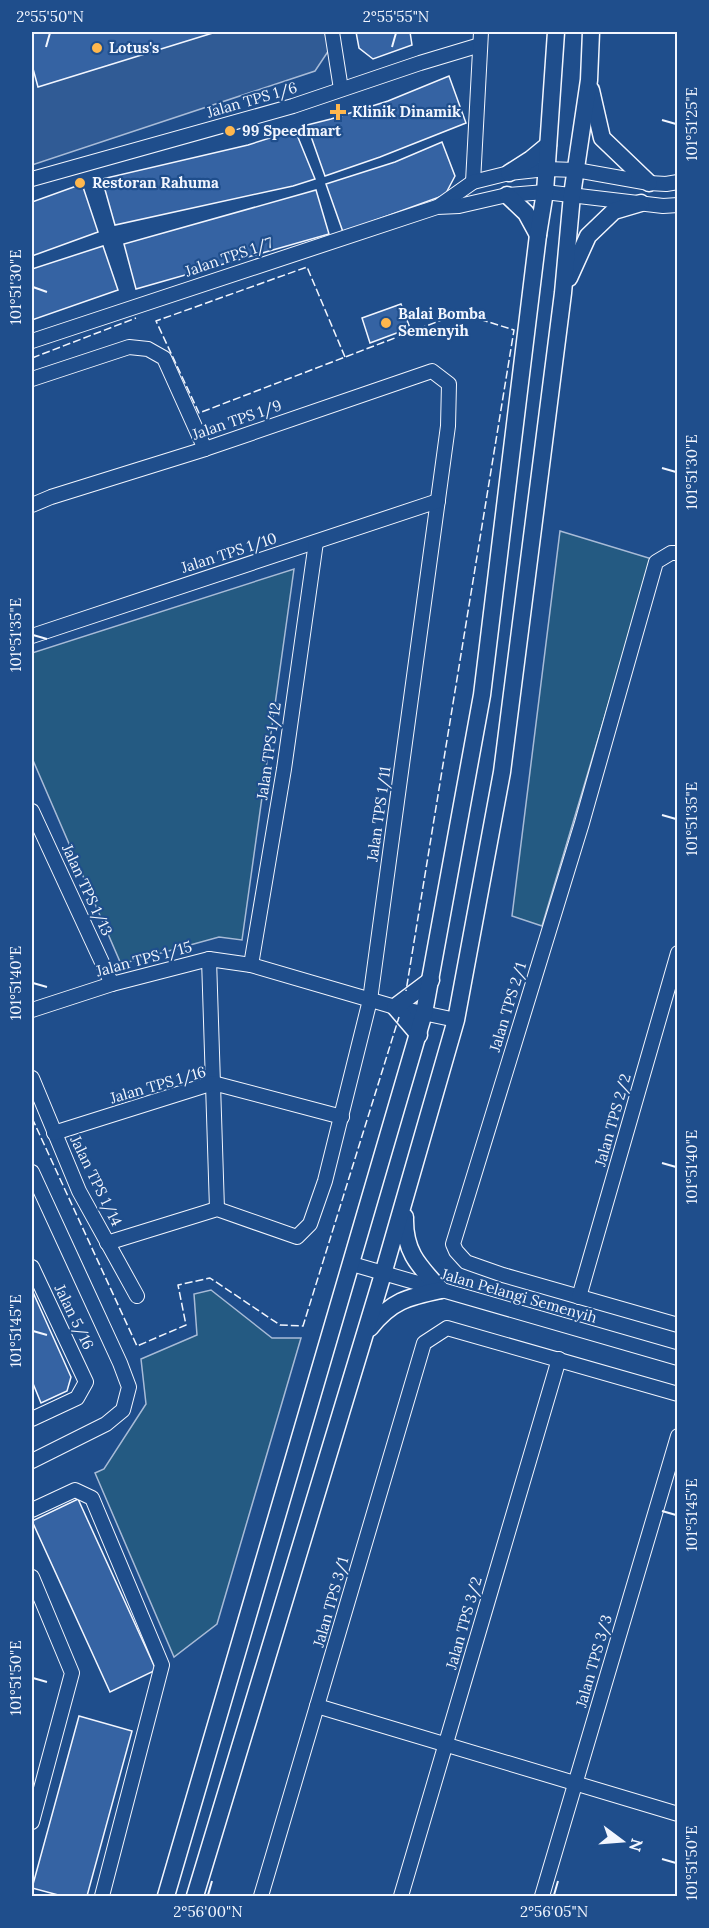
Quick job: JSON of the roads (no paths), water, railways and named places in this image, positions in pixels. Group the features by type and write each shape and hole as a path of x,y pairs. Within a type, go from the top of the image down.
{"street":[{"path":"332,32 341,89"},
{"path":"165,1896 352,1264 418,1035 431,980 482,696 545,192 556,32"},
{"path":"195,1896 383,1274 456,1020 501,772 562,293 572,195 589,80 591,32"},
{"path":"472,182 481,38"},
{"name":"Jalan TPS 1/6","path":"32,179 293,106 481,38"},
{"path":"589,80 602,138 649,183"},
{"path":"508,173 548,145"},
{"name":"Jalan TPS 1/7","path":"437,207 472,182 508,173 546,169 576,170 649,183 678,182"},
{"name":"Jalan TPS 1/7","path":"32,341 437,207 459,206 507,195 545,192 663,206 678,205"},
{"path":"507,195 526,213 538,235"},
{"path":"562,293 588,236 614,212 641,203"},
{"path":"32,379 129,348 148,349 164,358 205,450"},
{"name":"Jalan TPS 1/9","path":"32,505 51,497 205,450 432,371 449,384"},
{"name":"Jalan TPS 1/11","path":"217,1209 297,1237 310,1224 325,1181 370,1000 448,426 449,384"},
{"name":"Jalan TPS 1/10","path":"32,636 438,501"},
{"name":"Jalan TPS 1/12","path":"251,965 284,769 316,542"},
{"name":"Jalan TPS 2/1","path":"674,553 656,562 582,823 453,1244 466,1262 678,1325"},
{"name":"Jalan TPS 1/13","path":"32,811 112,984"},
{"name":"Jalan TPS 2/2","path":"579,1296 678,953"},
{"path":"107,1243 217,1209 209,959"},
{"name":"Jalan TPS 1/15","path":"32,1010 112,984 209,959 251,965 395,1007 456,1020"},
{"path":"418,1035 395,1007 431,980"},
{"name":"Jalan TPS 1/14","path":"32,1078 79,1191 137,1296"},
{"name":"Jalan TPS 1/16","path":"54,1133 213,1083 342,1118"},
{"path":"32,1172 129,1387 123,1410 106,1424 32,1461"},
{"path":"405,1192 404,1235 413,1260 441,1290"},
{"name":"Jalan Pelangi Semenyih","path":"352,1264 678,1358"},
{"name":"Jalan 5/16","path":"32,1267 86,1382 77,1398 32,1419"},
{"path":"365,1334 381,1314 393,1304 441,1290"},
{"name":"Jalan TPS 3/1","path":"261,1896 424,1342 447,1328 559,1359"},
{"path":"559,1359 678,1394"},
{"name":"Jalan TPS 3/2","path":"401,1896 559,1359"},
{"name":"Jalan TPS 3/3","path":"542,1896 678,1436"},
{"path":"32,1510 75,1490 92,1498 162,1665 102,1896"},
{"path":"32,1577 37,1605 72,1672 32,1822"},
{"path":"317,1707 678,1814"}],"place":[{"name":"Lotus's","path":"97,48"},
{"name":"Klinik Dinamik","path":"338,112"},
{"name":"99 Speedmart","path":"230,131"},
{"name":"Restoran Rahuma","path":"80,183"},
{"name":"Balai Bomba Semenyih","path":"386,323"}]}
